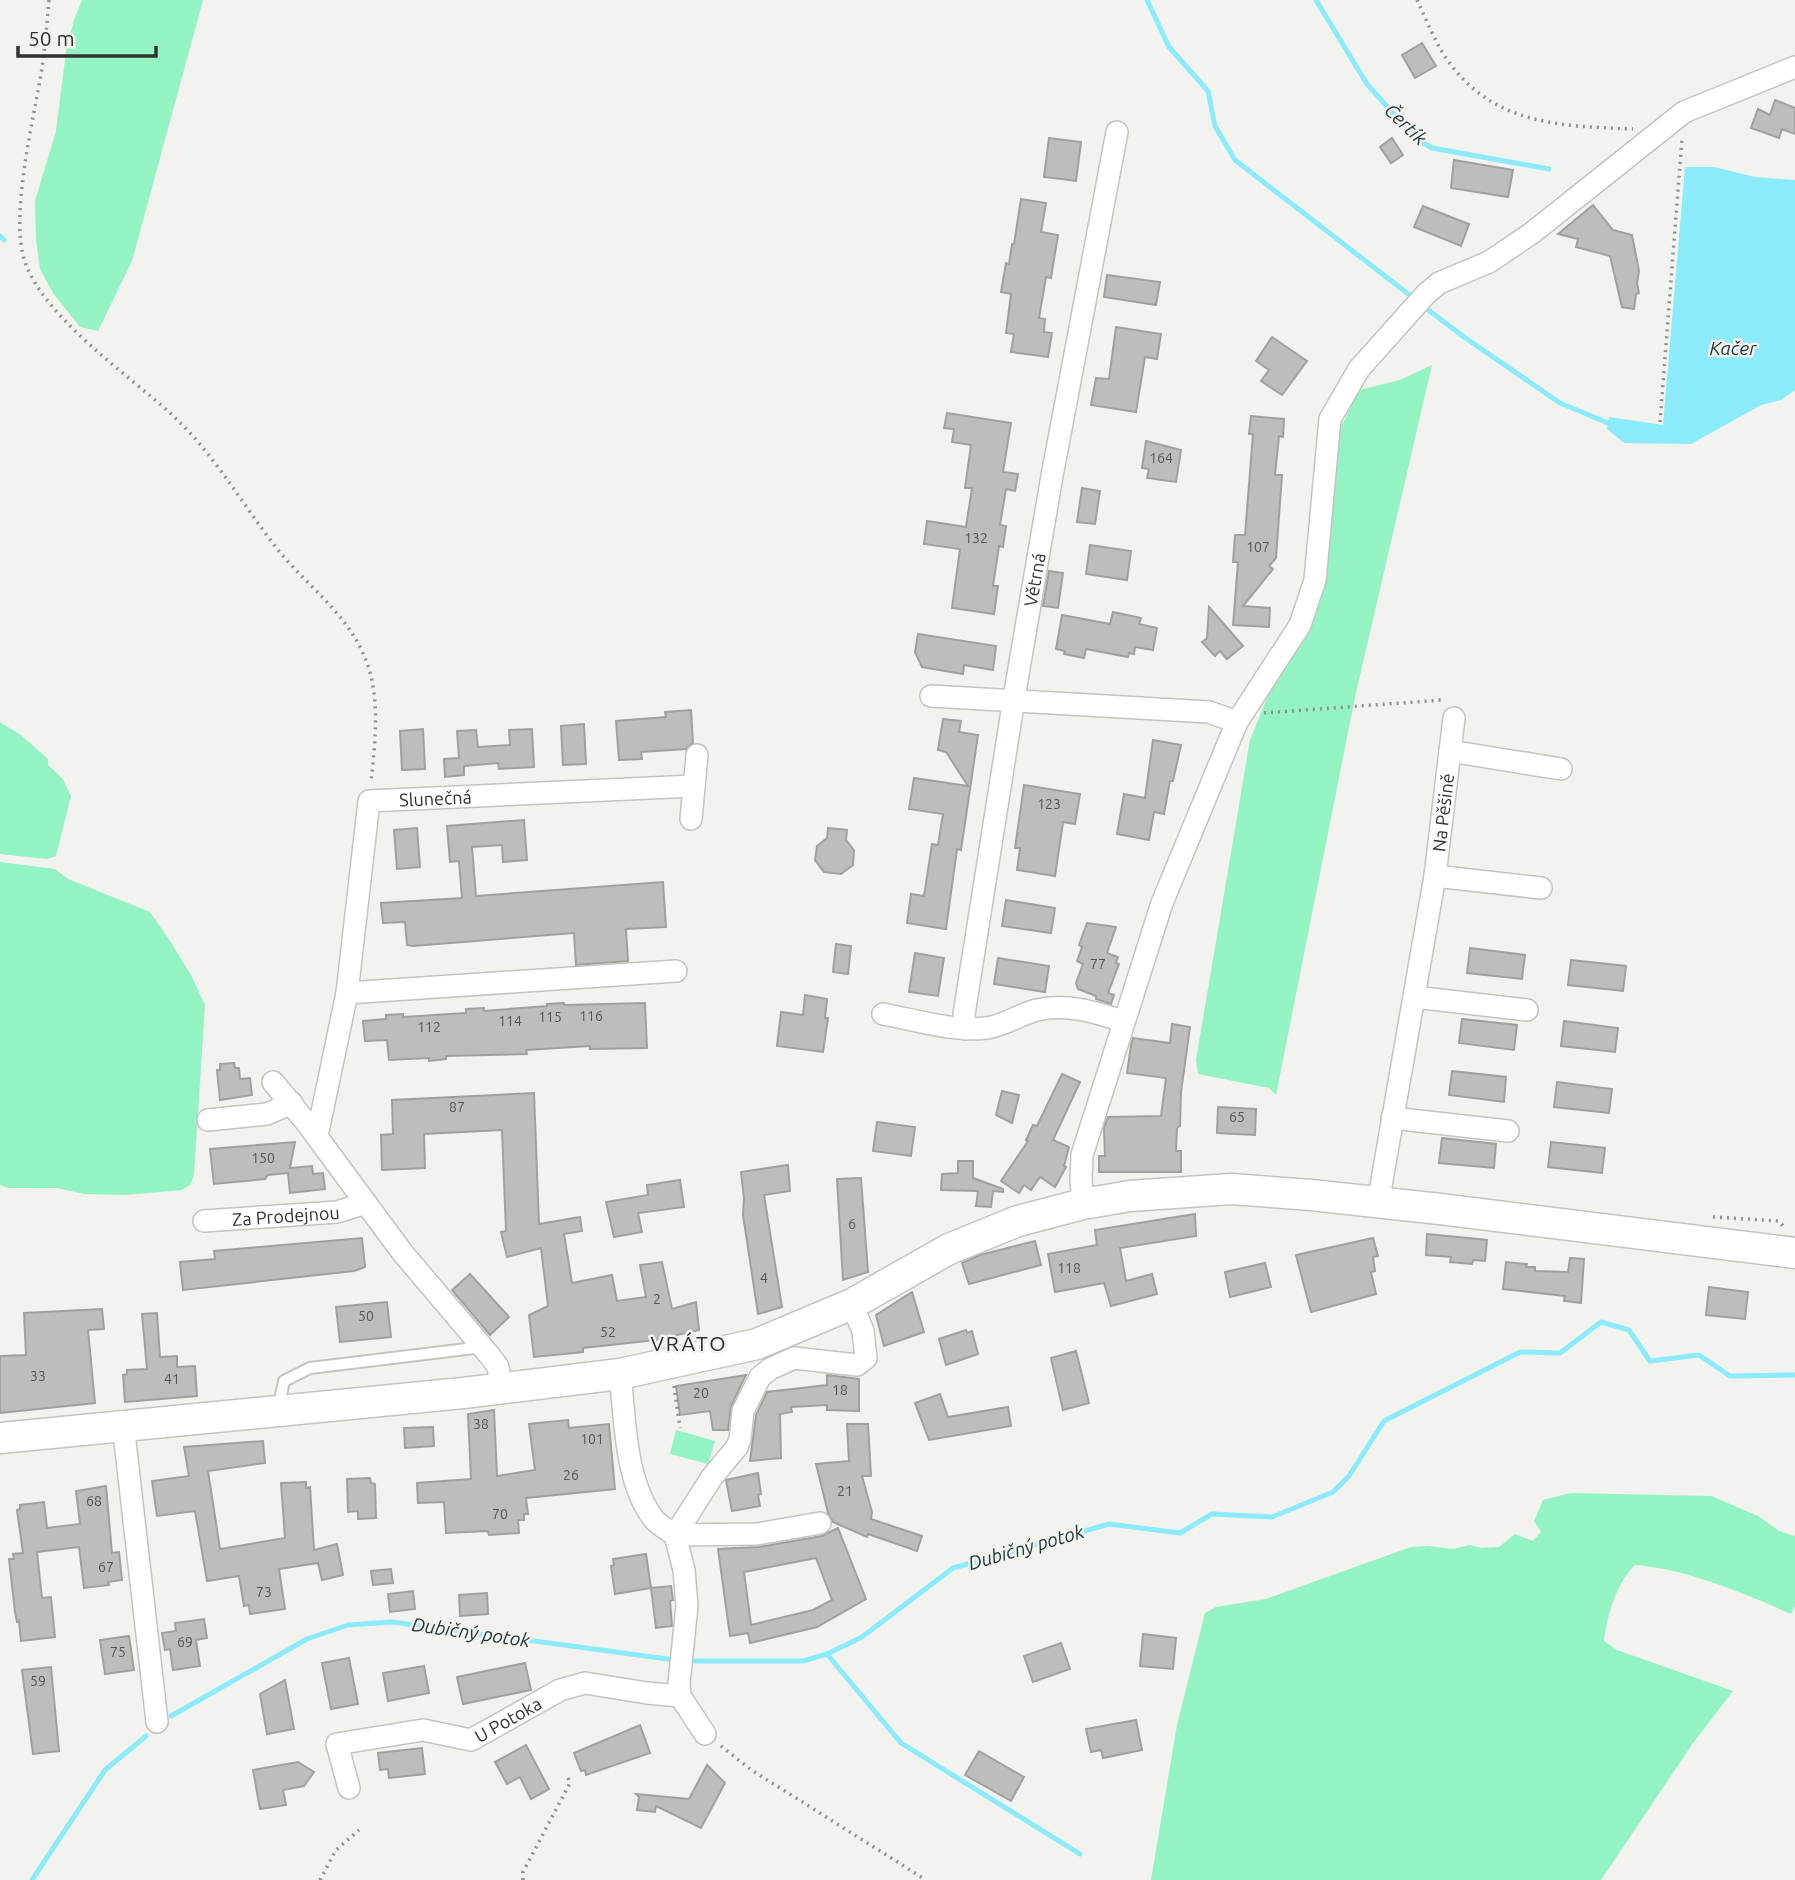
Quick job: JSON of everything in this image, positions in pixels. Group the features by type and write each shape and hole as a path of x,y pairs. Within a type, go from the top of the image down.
{"main road":[{"path":"0,1438 620,1374 757,1344 852,1304 977,1236 1018,1221 1083,1204 1130,1196 1231,1189 1440,1209 1795,1253"}],"street":[{"path":"1083,1204 1082,1154 1162,903 1239,718 1300,625 1315,580 1330,419 1359,369 1406,315 1439,283 1489,261 1532,233 1684,112 1795,67"},
{"name":"Větrná","path":"965,1029 964,1014 1014,700 1052,476 1117,132"},
{"path":"931,696 1209,712 1239,718"},
{"name":"Na Pěšině","path":"1378,1203 1435,876 1454,718"},
{"name":"Na Pěšině","path":"1450,751 1561,769"},
{"path":"691,819 697,755"},
{"name":"Slunečná","path":"369,801 694,786"},
{"path":"317,1136 348,993 369,801"},
{"name":"Na Pěšině","path":"1435,876 1541,888"},
{"path":"348,993 676,971"},
{"path":"1414,997 1527,1010"},
{"path":"883,1014 965,1029 989,1028 1036,1010 1056,1007 1093,1011 1123,1021"},
{"path":"273,1082 286,1106 317,1136 402,1252 498,1367 502,1388"},
{"path":"208,1120 267,1114 286,1106"},
{"path":"1392,1118 1508,1131"},
{"name":"Za Prodejnou","path":"204,1221 337,1212 366,1203"},
{"path":"705,1734 680,1696 687,1606 684,1570 675,1535 712,1477 737,1447 743,1411 760,1377 770,1369 794,1358 857,1365 866,1357 863,1331 852,1304"},
{"path":"620,1374 626,1432 638,1493 655,1520 675,1535 757,1534 820,1523"},
{"path":"123,1424 157,1722"},
{"name":"U Potoka","path":"349,1788 337,1744 423,1730 471,1740 560,1690 585,1683 680,1696"}],"lane":[{"path":"278,1411 284,1381 310,1368 483,1347"}],"path":[{"path":"49,0 23,194 21,233 25,262 39,288 66,321 192,434 222,470 276,547 337,613 356,639 368,664 373,688 374,755 369,801"},
{"path":"1417,0 1452,65 1474,90 1512,113 1567,126 1635,129 1651,138"},
{"path":"1660,422 1684,112"},
{"path":"1239,718 1442,700 1443,706 1454,718"},
{"path":"670,1363 680,1428"},
{"path":"705,1734 750,1769 926,1880"},
{"path":"523,1880 523,1872 570,1783 567,1776"},
{"path":"320,1880 336,1850 359,1830"}],"green space":[{"path":"82,0 203,0 132,261 98,331 80,327 53,293 40,269 36,239 35,201 56,131 66,52"},
{"path":"1432,365 1355,697 1276,1095 1269,1088 1198,1074 1196,1060 1250,740 1267,698 1291,654 1308,631 1320,603 1340,429 1359,390 1400,380"},
{"path":"0,722 22,736 48,759 48,765 62,778 71,796 56,856 47,859 0,854"},
{"path":"0,862 55,869 68,879 150,912 191,975 205,1005 194,1174 191,1184 182,1190 126,1195 84,1194 57,1188 8,1188 0,1185"},
{"path":"676,1430 715,1441 708,1464 670,1454"},
{"path":"1571,1493 1711,1496 1758,1516 1779,1531 1795,1536 1795,1606 1791,1614 1714,1583 1673,1571 1635,1565 1628,1572 1610,1611 1604,1641 1617,1650 1733,1691 1693,1743 1601,1880 1151,1880 1177,1725 1205,1613 1216,1607 1266,1599 1411,1547 1499,1547 1515,1534 1533,1541 1541,1532 1534,1521 1543,1500"}],"water":[{"name":"Kačer","path":"1685,167 1714,167 1755,177 1795,180 1795,390 1781,400 1761,405 1691,444 1624,443 1607,429 1609,417 1663,425"}],"building":[{"path":"1422,43 1436,66 1415,78 1402,55"},
{"path":"1775,100 1795,108 1795,134 1782,129 1779,138 1751,128 1758,109 1770,115"},
{"path":"1049,138 1081,142 1076,181 1044,177"},
{"path":"1392,138 1403,155 1391,163 1380,147"},
{"path":"1454,160 1513,170 1508,197 1451,188"},
{"path":"1021,199 1046,203 1041,232 1058,235 1051,278 1046,277 1039,318 1045,319 1044,332 1052,333 1048,357 1011,352 1014,334 1006,333 1011,294 1001,292 1006,263 1009,264 1014,244"},
{"path":"1593,205 1613,230 1632,235 1639,271 1639,293 1636,294 1634,309 1622,307 1610,256 1576,247 1578,239 1558,234"},
{"path":"1423,206 1469,224 1461,246 1414,227"},
{"path":"1107,275 1160,282 1156,305 1104,297"},
{"path":"1116,327 1161,334 1157,359 1145,357 1136,412 1091,405 1096,378 1109,379"},
{"path":"1272,337 1307,361 1282,395 1261,381 1269,370 1256,361"},
{"path":"947,413 1011,423 1003,472 1018,474 1015,491 1006,489 1000,525 1006,526 1003,547 999,546 993,586 998,586 994,614 952,608 960,549 924,544 927,521 966,527 972,488 965,488 971,445 952,442 954,429 944,428"},
{"path":"1251,416 1284,419 1283,437 1279,436 1275,475 1282,475 1276,558 1269,566 1273,569 1243,606 1270,608 1269,627 1233,625 1238,562 1233,562 1235,535 1245,535 1253,434 1249,434"},
{"path":"1146,441 1181,450 1176,482 1147,478 1149,469 1142,468"},
{"path":"1082,488 1100,491 1095,524 1077,522"},
{"path":"1090,545 1131,551 1127,580 1086,574"},
{"path":"1049,571 1063,573 1058,608 1043,606"},
{"path":"1209,607 1243,646 1227,659 1220,651 1215,656 1202,642 1207,638"},
{"path":"1113,612 1141,618 1139,624 1157,628 1153,650 1135,647 1134,654 1129,653 1128,657 1086,649 1084,658 1064,654 1065,651 1056,649 1062,615 1110,624"},
{"path":"918,634 996,646 993,670 964,665 963,674 922,667 915,652"},
{"path":"691,710 693,743 686,749 641,752 642,759 619,760 616,721 666,717 665,712"},
{"path":"943,719 961,721 959,732 978,735 961,850 957,849 946,929 907,923 911,894 924,896 932,844 938,845 943,814 909,809 914,778 968,786 946,752 938,750"},
{"path":"584,724 586,764 563,765 561,726"},
{"path":"423,729 425,769 402,770 400,731"},
{"path":"532,729 534,767 499,769 498,763 464,766 464,775 445,777 444,759 459,758 457,731 476,730 478,747 510,745 509,730"},
{"path":"1153,740 1181,745 1164,814 1154,812 1149,840 1117,834 1124,794 1145,798"},
{"path":"1024,785 1080,794 1075,824 1063,822 1055,876 1017,870 1020,848 1015,848"},
{"path":"524,820 527,860 503,862 502,845 472,847 476,896 663,882 666,927 626,929 628,961 576,965 574,933 413,946 407,945 405,922 383,923 381,903 462,898 459,861 450,862 447,826"},
{"path":"417,828 420,867 397,869 394,830"},
{"path":"828,828 847,830 846,840 854,850 853,865 841,874 824,872 815,860 817,846 827,838"},
{"path":"1006,900 1055,908 1051,933 1002,926"},
{"path":"1087,923 1116,927 1107,953 1118,957 1116,963 1119,964 1108,993 1114,995 1111,1004 1078,989 1076,983 1083,964 1077,961 1082,947 1079,945"},
{"path":"836,944 851,946 848,974 833,972"},
{"path":"1470,948 1525,955 1522,979 1467,973"},
{"path":"915,953 944,958 938,996 909,992"},
{"path":"998,958 1049,966 1045,992 994,984"},
{"path":"1571,960 1626,966 1623,991 1568,985"},
{"path":"805,995 827,999 825,1018 828,1018 823,1052 777,1046 781,1012 803,1015"},
{"path":"564,1003 645,1003 647,1048 590,1049 590,1046 526,1050 527,1054 446,1056 446,1059 429,1061 429,1058 389,1060 387,1040 365,1041 363,1021 386,1019 386,1015 403,1014 403,1017 466,1013 466,1009 484,1008 484,1011"},
{"path":"1462,1019 1517,1025 1514,1050 1459,1043"},
{"path":"1564,1021 1618,1028 1615,1052 1561,1046"},
{"path":"1172,1024 1190,1027 1181,1092 1180,1126 1177,1128 1176,1151 1181,1151 1181,1172 1099,1172 1099,1156 1105,1156 1104,1128 1108,1117 1161,1116 1166,1078 1127,1073 1133,1038 1170,1043"},
{"path":"234,1063 235,1068 239,1068 240,1079 250,1078 252,1095 220,1100 217,1070 220,1070 220,1064"},
{"path":"1452,1071 1506,1077 1504,1102 1449,1095"},
{"path":"1062,1074 1080,1082 1053,1140 1069,1147 1064,1166 1066,1167 1055,1187 1040,1177 1031,1190 1024,1185 1019,1193 1001,1181 1028,1141 1026,1140 1033,1125 1037,1126"},
{"path":"1557,1082 1612,1089 1609,1113 1554,1107"},
{"path":"1002,1091 1019,1095 1012,1123 996,1115"},
{"path":"534,1093 539,1224 580,1217 582,1231 564,1234 572,1283 612,1275 617,1301 646,1297 640,1265 662,1262 672,1309 696,1302 699,1330 656,1340 583,1348 583,1352 534,1357 529,1315 548,1306 541,1248 507,1257 501,1232 506,1231 502,1130 424,1134 425,1168 382,1170 381,1135 393,1134 392,1100"},
{"path":"1218,1107 1256,1109 1255,1135 1217,1133"},
{"path":"877,1122 915,1127 911,1156 873,1151"},
{"path":"1442,1138 1496,1144 1494,1168 1439,1163"},
{"path":"295,1142 290,1168 312,1166 313,1174 323,1173 325,1189 290,1193 288,1173 268,1175 265,1179 214,1184 210,1149"},
{"path":"1551,1142 1605,1148 1602,1173 1548,1167"},
{"path":"958,1161 973,1161 973,1178 1003,1189 1003,1192 993,1191 991,1207 976,1206 978,1191 941,1190 942,1174 958,1173"},
{"path":"788,1165 790,1191 764,1195 782,1307 758,1314 743,1215 741,1172"},
{"path":"861,1178 868,1272 843,1280 837,1179"},
{"path":"680,1180 684,1207 638,1213 642,1232 614,1237 606,1202 648,1195 647,1185"},
{"path":"1195,1214 1196,1236 1120,1248 1126,1281 1152,1274 1157,1294 1111,1306 1104,1283 1055,1292 1048,1254 1097,1245 1095,1230"},
{"path":"1427,1234 1487,1240 1485,1261 1473,1260 1472,1264 1450,1262 1451,1257 1426,1255"},
{"path":"362,1238 365,1267 354,1271 183,1290 180,1262 215,1259 214,1251"},
{"path":"1373,1238 1378,1256 1373,1257 1375,1271 1371,1272 1376,1294 1311,1312 1296,1255"},
{"path":"1035,1241 1041,1265 969,1284 962,1263 980,1255"},
{"path":"1570,1258 1584,1259 1581,1303 1564,1301 1565,1296 1503,1289 1506,1262 1527,1264 1526,1267 1535,1267 1535,1271 1568,1272"},
{"path":"1265,1263 1271,1287 1230,1297 1225,1272"},
{"path":"470,1274 509,1317 490,1335 452,1290"},
{"path":"1709,1287 1748,1292 1745,1319 1706,1315"},
{"path":"912,1292 924,1332 884,1346 876,1315"},
{"path":"387,1302 391,1337 340,1342 336,1307"},
{"path":"102,1309 104,1329 88,1330 95,1403 0,1413 0,1356 26,1355 24,1313"},
{"path":"157,1313 160,1357 177,1356 177,1367 195,1366 197,1396 125,1402 123,1375 127,1374 127,1370 147,1369 142,1314"},
{"path":"966,1330 967,1333 972,1331 978,1354 946,1365 939,1339"},
{"path":"1076,1351 1089,1403 1063,1410 1051,1358"},
{"path":"746,1375 731,1406 728,1430 713,1430 710,1411 680,1415 676,1386"},
{"path":"827,1375 859,1379 859,1411 827,1410 827,1405 791,1407 792,1412 780,1414 781,1458 750,1461 756,1415 767,1392 827,1385"},
{"path":"940,1394 948,1417 1008,1407 1011,1426 929,1440 915,1403"},
{"path":"494,1410 497,1476 535,1470 529,1424 568,1420 569,1428 609,1424 615,1489 526,1498 528,1514 524,1514 524,1520 518,1520 519,1533 446,1533 444,1502 418,1503 417,1483 471,1479 468,1414"},
{"path":"847,1424 868,1424 871,1476 862,1476 872,1512 871,1519 922,1536 917,1551 868,1534 867,1537 833,1522 828,1513 816,1464 849,1461"},
{"path":"433,1427 434,1446 405,1448 404,1428"},
{"path":"263,1441 265,1463 208,1471 220,1549 285,1538 281,1483 306,1482 306,1488 310,1487 314,1550 337,1544 343,1575 322,1580 318,1563 279,1569 285,1609 250,1614 249,1605 244,1606 239,1576 207,1581 195,1511 157,1516 152,1481 189,1476 184,1447"},
{"path":"758,1473 760,1506 732,1511 726,1480"},
{"path":"370,1478 371,1483 375,1484 376,1518 358,1519 358,1511 348,1512 347,1479"},
{"path":"106,1486 112,1553 119,1552 122,1580 108,1582 109,1585 84,1588 79,1547 37,1552 42,1598 51,1597 55,1637 21,1641 9,1559 14,1559 13,1554 23,1553 17,1510 20,1505 44,1502 47,1528 80,1524 76,1491"},
{"path":"838,1528 866,1599 817,1627 750,1643 748,1633 730,1636 718,1549 759,1547 822,1536","holes":["816,1558 832,1600 813,1610 751,1625 744,1572"]},
{"path":"646,1554 651,1588 615,1594 611,1566 614,1565 613,1559"},
{"path":"391,1569 393,1583 373,1585 371,1571"},
{"path":"671,1586 672,1626 656,1628 651,1588"},
{"path":"413,1591 415,1609 390,1612 388,1594"},
{"path":"487,1593 488,1614 460,1616 459,1595"},
{"path":"204,1619 207,1638 196,1640 200,1666 173,1670 170,1649 165,1650 162,1633 176,1631 175,1623"},
{"path":"1143,1634 1176,1638 1173,1669 1140,1666"},
{"path":"129,1636 134,1670 105,1674 100,1640"},
{"path":"1061,1643 1070,1669 1033,1682 1024,1656"},
{"path":"349,1658 358,1704 331,1709 322,1663"},
{"path":"525,1663 531,1690 463,1704 457,1677"},
{"path":"424,1666 429,1693 388,1701 383,1673"},
{"path":"51,1667 59,1751 33,1754 22,1670"},
{"path":"285,1680 294,1729 267,1734 260,1694"},
{"path":"1136,1720 1142,1750 1103,1758 1101,1750 1091,1752 1086,1729"},
{"path":"640,1725 650,1753 586,1775 585,1770 581,1771 574,1753"},
{"path":"526,1745 549,1789 531,1799 520,1777 507,1784 495,1762"},
{"path":"422,1748 425,1774 389,1778 388,1769 380,1770 378,1753"},
{"path":"979,1751 1024,1777 1011,1801 965,1775"},
{"path":"298,1762 314,1772 304,1786 283,1790 286,1805 260,1809 253,1770"},
{"path":"707,1765 725,1783 701,1828 656,1806 655,1812 637,1810 639,1797 636,1794 689,1799"}],"waterway":[{"path":"1147,0 1169,47 1208,91 1215,126 1235,160 1416,300"},
{"name":"Čertík","path":"1316,0 1367,84 1414,137 1432,148 1549,169"},
{"path":"0,236 4,240"},
{"path":"1423,306 1560,403 1613,425"},
{"name":"Dubičný potok","path":"685,1661 803,1661 827,1654 862,1637 953,1568 1109,1524 1180,1533 1212,1514 1272,1517 1333,1492 1349,1476 1384,1421 1520,1352 1560,1353 1601,1322 1629,1330 1650,1361 1699,1355 1730,1376 1795,1375"},
{"name":"Dubičný potok","path":"171,1716 307,1639 348,1625 392,1622 675,1660"},
{"path":"827,1654 901,1743 1080,1854"},
{"name":"Dubičný potok","path":"32,1880 105,1770 146,1736"}],"district":[{"name":"VRÁTO","path":"689,1343"}]}
